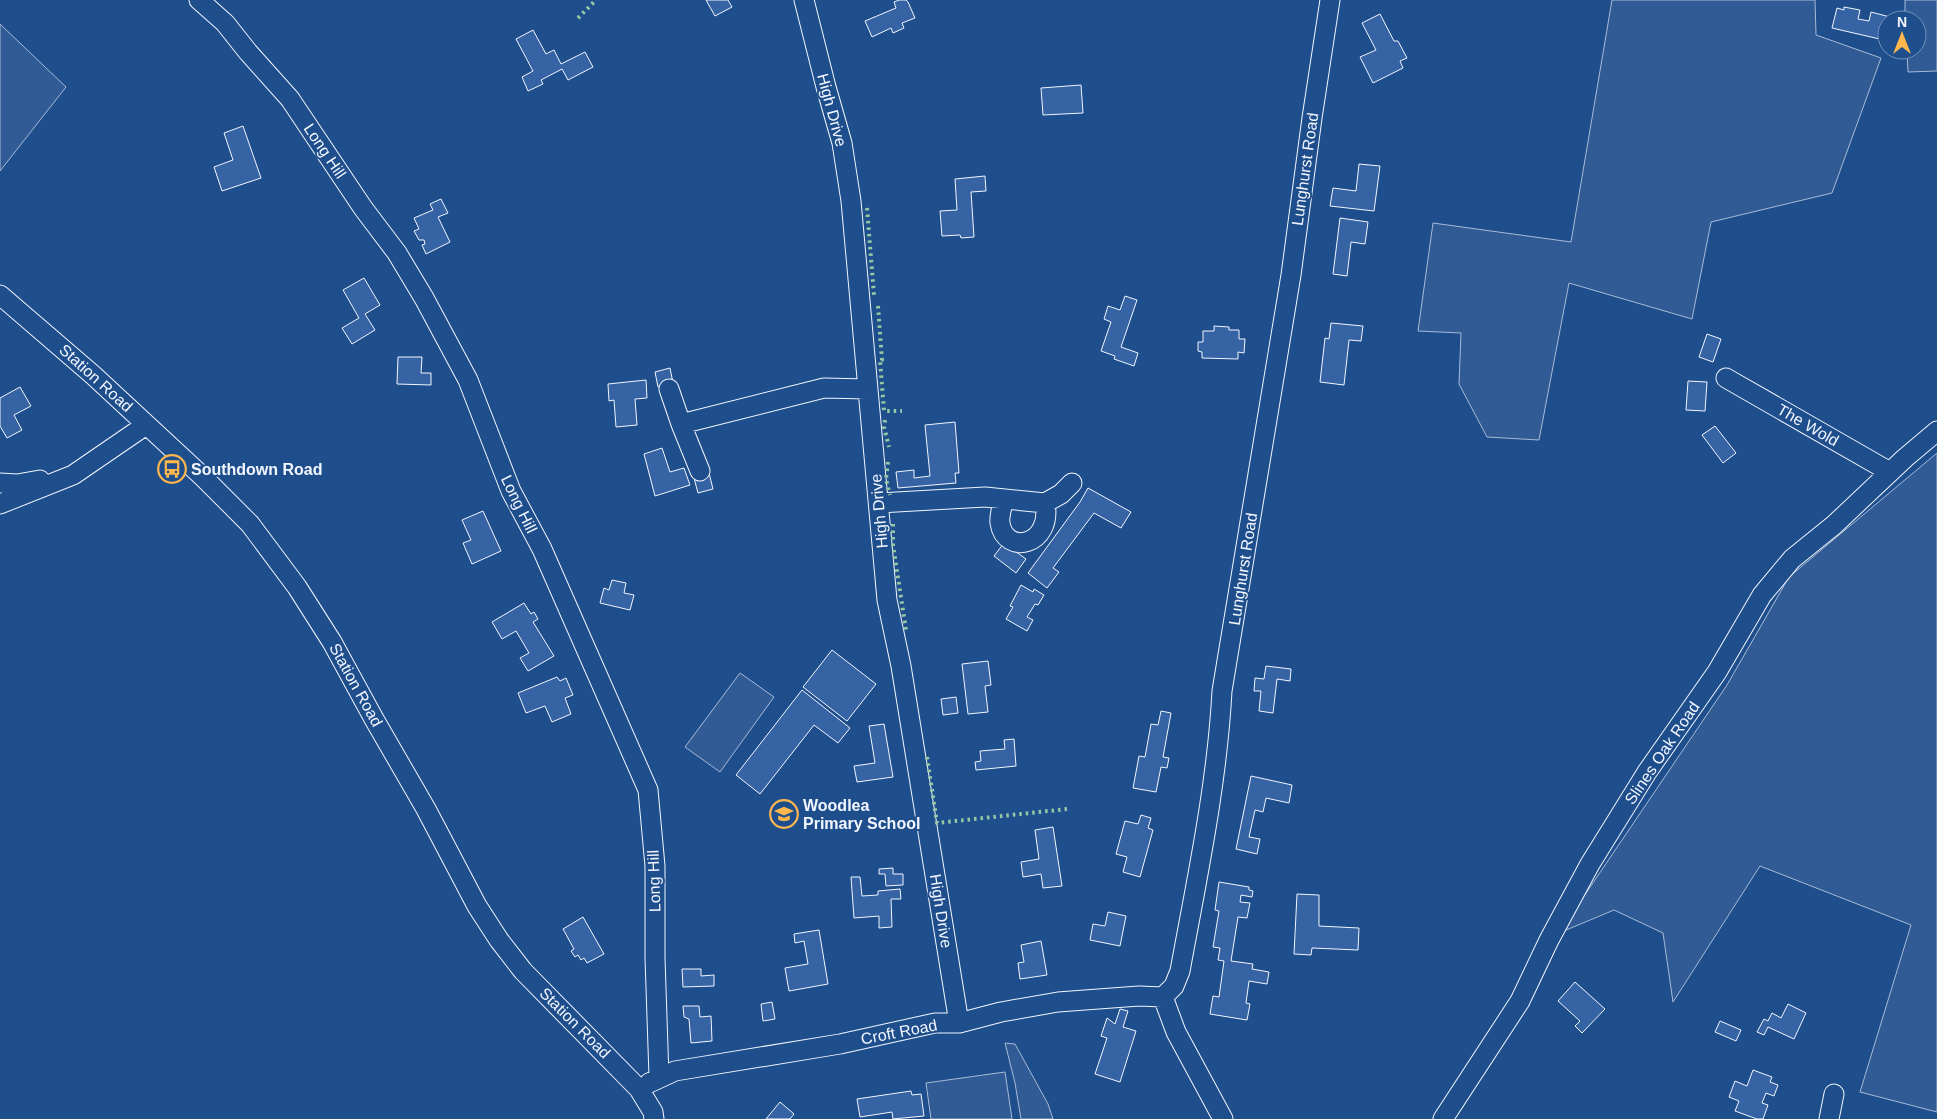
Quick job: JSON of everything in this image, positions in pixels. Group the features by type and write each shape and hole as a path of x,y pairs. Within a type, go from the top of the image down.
{"street":[{"name":"Long Hill","path":"199,0 225,24 290,99 363,208 397,253 424,298 468,380 511,491 542,549 648,790 655,866 655,958 659,1077"},
{"name":"High Drive","path":"804,0 842,143 855,237 888,600 901,666 959,1023"},
{"name":"Lunghurst Road","path":"1163,997 1174,986 1180,971 1201,858 1219,743 1222,691 1291,275 1330,0"},
{"name":"Station Road","path":"0,295 93,375 203,477 250,524 297,587 332,642 428,811 477,906 499,940 523,971 639,1089 653,1112 654,1119"},
{"name":"The Wold","path":"1726,378 1890,472"},
{"path":"681,424 824,388 868,389"},
{"path":"670,390 700,471"},
{"path":"0,504 73,475 146,424"},
{"name":"Slines Oak Road","path":"1443,1119 1520,1001 1549,940 1596,856 1648,772 1717,672 1762,596 1792,559 1834,525 1937,431"},
{"path":"0,483 17,484 73,475"},
{"path":"879,503 984,497 1045,503 1061,494 1072,483"},
{"path":"1004,500 1000,522 1002,531 1007,537 1019,542 1034,539 1040,534 1047,514 1045,503"},
{"name":"Croft Road","path":"639,1089 659,1077 675,1071 840,1044 935,1023 959,1023 1001,1012 1058,1002 1131,997 1163,997"},
{"path":"1163,997 1176,1032 1223,1119"},
{"path":"1829,1119 1834,1094"}],"shaded area":[{"path":"1612,0 1815,0 1816,35 1877,57 1877,60 1880,60 1832,193 1711,222 1692,319 1569,283 1539,440 1487,437 1459,384 1461,333 1418,331 1433,223 1571,242"},
{"path":"1905,0 1937,0 1937,71 1908,72 1907,60 1927,60 1927,10 1905,10"},
{"path":"0,24 66,87 0,171"},
{"path":"1937,453 1937,1112 1860,1092 1911,925 1760,866 1673,1002 1663,933 1614,910 1559,933 1727,685 1789,577"},
{"path":"740,673 774,697 720,772 685,747"},
{"path":"1005,1043 1015,1044 1048,1104 1053,1119 1021,1119 1015,1083"},
{"path":"1005,1072 1012,1119 931,1119 926,1083"}],"building":[{"path":"706,0 728,0 732,7 715,16"},
{"path":"906,0 908,2 915,18 902,23 904,28 893,33 891,28 872,37 865,21 896,8 894,2"},
{"path":"1844,7 1860,10 1858,19 1869,21 1871,12 1877,14 1877,38 1832,28 1837,8 1844,10"},
{"path":"1380,14 1394,41 1398,41 1407,58 1400,61 1403,68 1373,83 1360,57 1376,50 1362,23"},
{"path":"533,30 546,54 554,50 561,64 585,52 593,67 568,80 562,69 541,80 543,84 528,91 522,77 533,71 516,39"},
{"path":"1081,85 1083,113 1043,115 1041,88"},
{"path":"243,126 261,178 222,191 214,167 233,160 224,133"},
{"path":"1359,164 1380,166 1374,211 1330,206 1333,188 1356,191"},
{"path":"985,176 986,191 971,192 974,237 961,238 960,235 942,236 940,211 957,210 955,179"},
{"path":"441,199 448,213 438,217 450,242 426,254 422,245 425,244 424,240 419,240 414,231 419,229 414,218 433,210 430,204"},
{"path":"1340,218 1368,222 1365,244 1351,242 1347,276 1333,274"},
{"path":"364,278 380,305 365,314 375,330 352,344 342,328 359,318 343,290"},
{"path":"1125,296 1137,300 1121,347 1138,353 1134,366 1114,359 1115,356 1101,351 1111,322 1104,319 1108,306 1120,310"},
{"path":"1331,323 1363,326 1361,341 1349,340 1344,385 1320,382 1325,338 1329,339"},
{"path":"1214,326 1229,327 1229,330 1239,330 1239,339 1245,339 1244,353 1238,352 1238,359 1202,358 1202,352 1198,351 1198,342 1203,342 1203,331 1214,331"},
{"path":"1707,334 1721,339 1713,362 1699,357"},
{"path":"398,357 422,357 421,373 431,373 431,385 397,384"},
{"path":"670,368 673,383 658,387 655,372"},
{"path":"646,380 647,398 635,399 637,425 616,427 614,400 609,401 608,384"},
{"path":"1688,381 1707,382 1705,411 1686,410"},
{"path":"20,387 31,406 14,415 22,430 7,438 0,426 0,398"},
{"path":"955,422 959,473 955,473 956,483 898,488 896,472 914,470 914,478 930,476 925,425"},
{"path":"1715,426 1736,453 1723,463 1702,435"},
{"path":"662,448 670,472 684,468 690,485 655,496 644,454"},
{"path":"709,473 713,489 698,493 694,478"},
{"path":"1088,488 1131,512 1121,528 1094,513 1053,568 1059,572 1047,588 1028,573 1080,502"},
{"path":"483,511 501,551 472,564 463,543 471,540 462,520"},
{"path":"1004,543 1026,559 1016,573 994,556"},
{"path":"612,580 626,583 624,593 634,595 630,610 600,603 604,588 609,590"},
{"path":"1021,585 1033,592 1034,589 1044,595 1038,605 1035,604 1027,617 1033,620 1027,631 1006,619 1013,607 1010,606"},
{"path":"524,603 531,614 534,612 538,619 533,622 554,656 528,671 520,658 529,653 516,631 502,639 492,622"},
{"path":"832,650 876,684 847,721 803,687"},
{"path":"988,661 991,685 985,686 988,712 968,714 962,664"},
{"path":"1266,666 1291,669 1290,681 1277,679 1273,713 1259,711 1261,691 1254,691 1255,678 1264,679"},
{"path":"557,677 560,681 566,678 573,695 565,698 571,714 552,722 545,706 526,713 518,693"},
{"path":"802,690 850,728 838,743 814,725 760,794 736,775"},
{"path":"956,697 958,713 943,715 941,699"},
{"path":"1161,711 1171,713 1163,757 1169,758 1167,768 1161,767 1156,792 1133,788 1139,756 1145,757 1151,724 1158,725"},
{"path":"884,724 893,777 857,782 854,766 875,763 869,726"},
{"path":"1014,739 1016,766 976,770 975,762 981,761 980,751 1005,749 1004,740"},
{"path":"1251,776 1292,785 1289,803 1266,798 1263,812 1255,810 1249,837 1260,839 1257,854 1236,849"},
{"path":"1141,815 1151,818 1148,828 1153,830 1140,877 1123,872 1127,857 1116,854 1125,821 1138,824"},
{"path":"1053,827 1062,886 1043,888 1041,874 1023,877 1021,862 1039,859 1035,830"},
{"path":"893,868 893,874 903,874 903,885 886,886 885,874 879,874 879,869"},
{"path":"851,877 860,877 862,896 878,895 878,891 900,889 901,899 891,899 892,927 879,928 879,916 854,918"},
{"path":"1219,882 1249,887 1249,890 1253,891 1252,897 1241,895 1240,902 1250,903 1247,918 1238,917 1231,961 1253,964 1252,969 1269,972 1267,984 1249,981 1246,1003 1250,1004 1247,1020 1210,1014 1213,996 1219,997 1224,961 1218,960 1220,948 1213,947 1219,911 1215,910"},
{"path":"1297,894 1319,895 1319,926 1359,928 1358,950 1312,948 1311,955 1294,954"},
{"path":"1108,912 1126,916 1120,946 1090,940 1093,924 1105,926"},
{"path":"583,917 604,954 587,963 584,958 581,960 578,955 575,957 571,951 574,949 563,929"},
{"path":"819,930 828,984 789,991 785,968 808,964 804,941 795,943 794,934"},
{"path":"1041,941 1047,975 1020,979 1018,963 1024,962 1021,945"},
{"path":"682,969 701,969 701,976 714,975 714,986 683,987"},
{"path":"1575,982 1605,1009 1582,1033 1575,1026 1580,1021 1558,1001"},
{"path":"772,1002 775,1019 763,1021 761,1004"},
{"path":"1788,1004 1806,1013 1794,1039 1768,1027 1764,1035 1757,1032 1764,1019 1768,1021 1772,1013 1781,1018"},
{"path":"683,1006 699,1006 700,1017 711,1016 712,1041 691,1043 689,1019 684,1017"},
{"path":"1120,1009 1128,1011 1123,1027 1136,1031 1120,1082 1095,1074 1107,1038 1101,1036 1107,1018 1115,1024"},
{"path":"1720,1021 1741,1030 1736,1041 1715,1032"},
{"path":"1753,1070 1772,1077 1770,1082 1778,1085 1774,1096 1766,1093 1762,1103 1768,1105 1763,1119 1757,1119 1735,1111 1739,1101 1729,1097 1735,1081 1747,1086"},
{"path":"911,1091 912,1095 921,1094 924,1116 893,1119 892,1112 860,1117 857,1099"},
{"path":"780,1102 794,1114 790,1119 766,1119"}],"hedge":[{"path":"578,18 596,0"},
{"path":"867,208 874,295"},
{"path":"878,306 884,411 902,411"},
{"path":"885,420 884,427 889,447"},
{"path":"888,462 886,479 890,495"},
{"path":"893,524 893,545 906,630"},
{"path":"927,757 937,823 1067,809"}],"place":[{"name":"Southdown Road","path":"172,469"},
{"name":"Woodlea Primary School","path":"784,814"}]}
